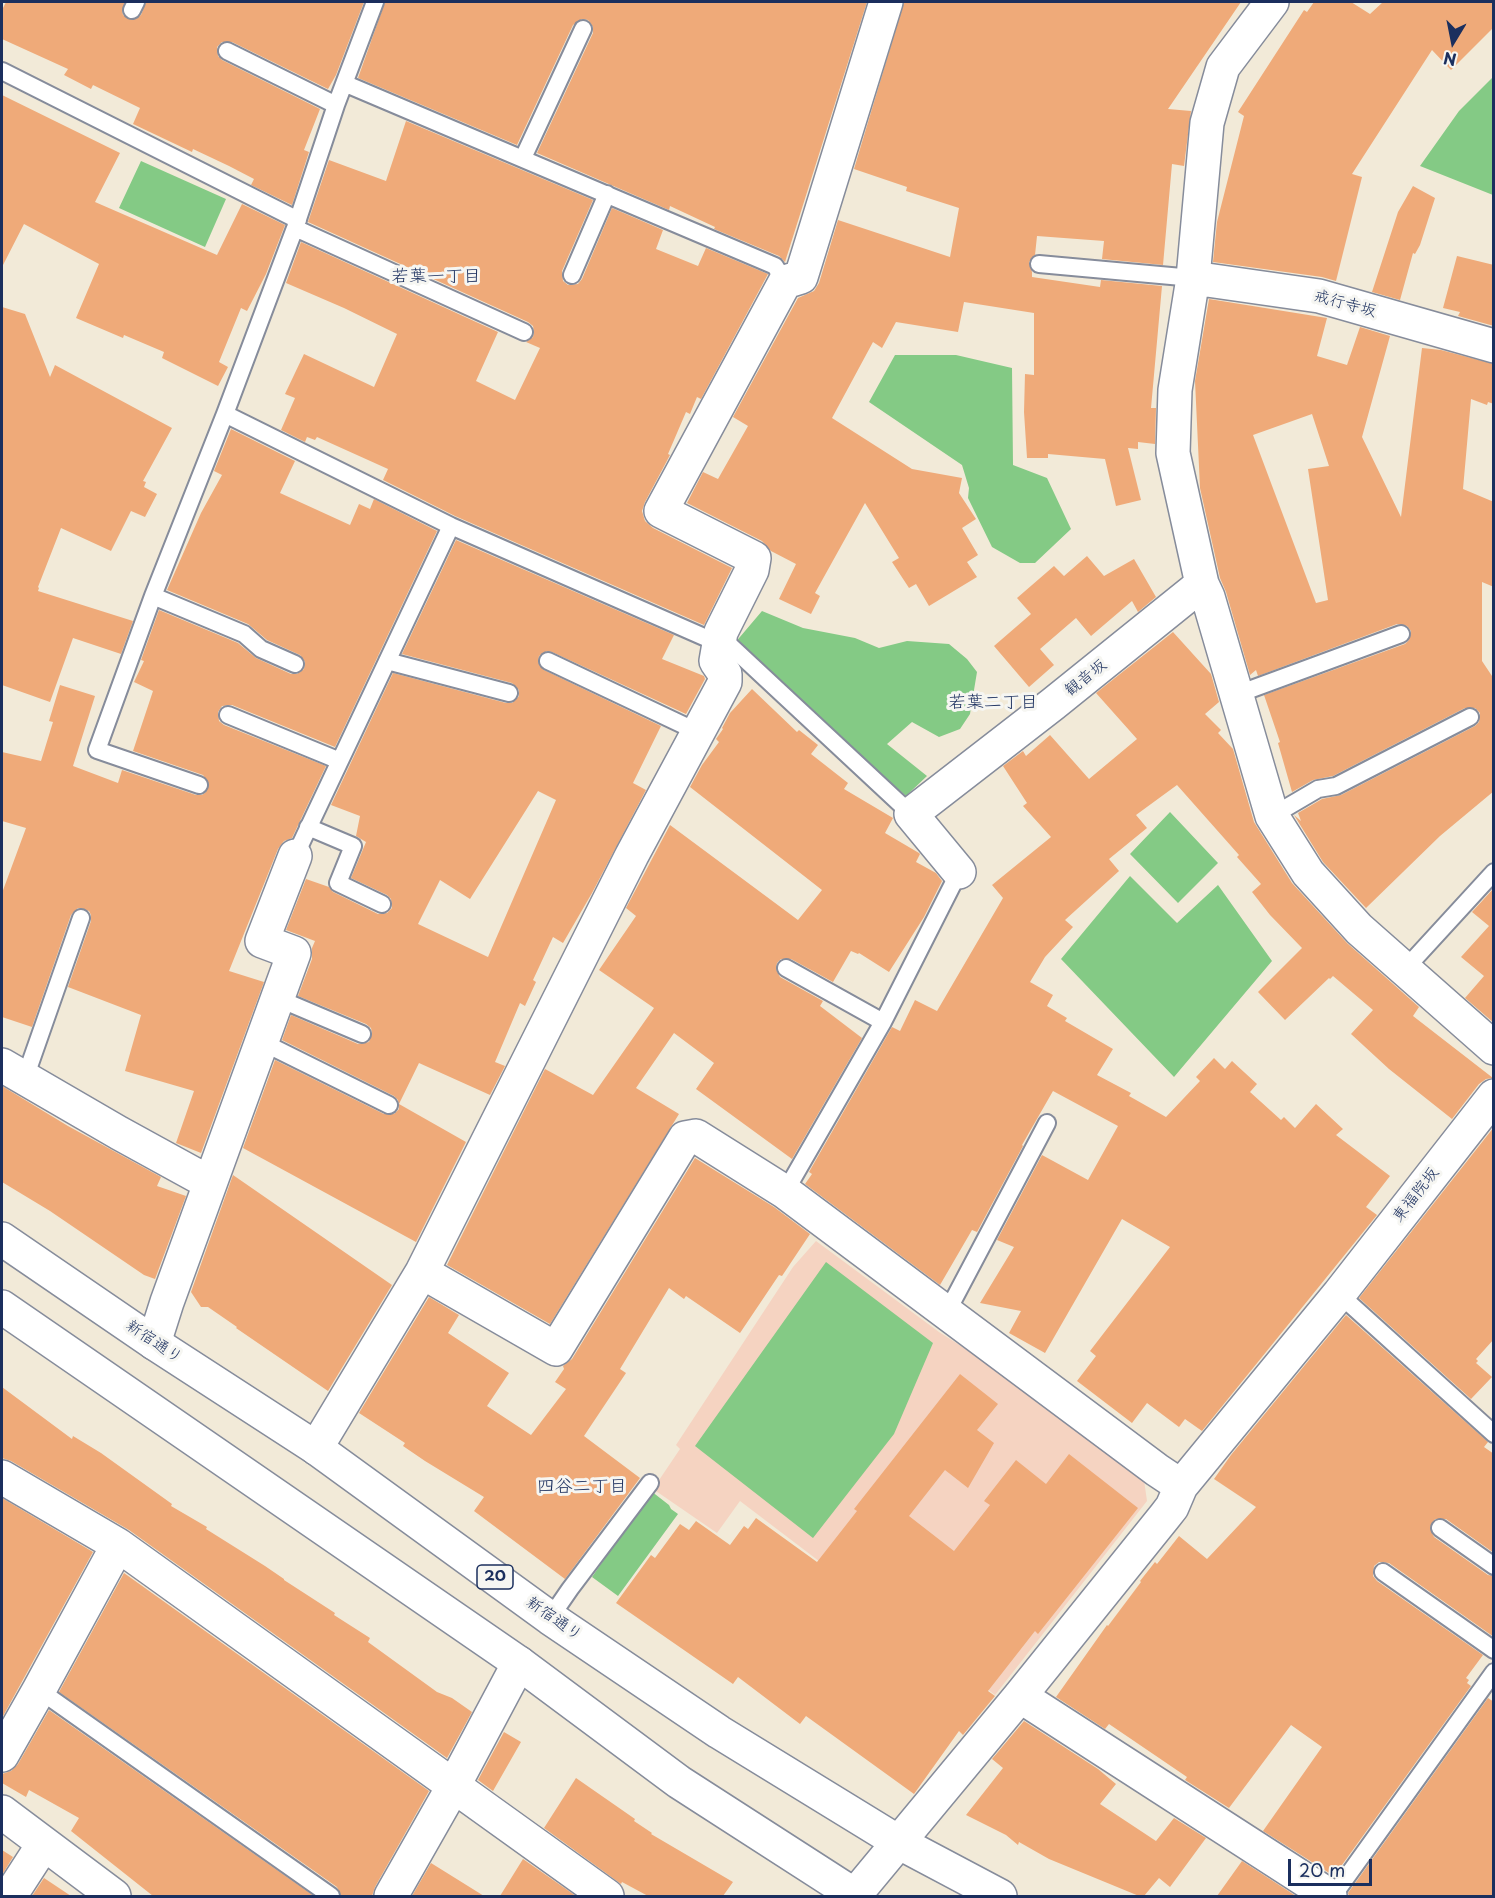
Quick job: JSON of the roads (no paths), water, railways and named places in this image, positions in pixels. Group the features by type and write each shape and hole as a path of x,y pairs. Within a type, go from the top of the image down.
{"main road":[{"path":"316,1448 422,1272 632,855 725,682 725,674 716,661 721,632 752,570 754,558 661,510 785,282 801,277 886,2"},
{"path":"1268,2 1223,67 1208,123 1193,278 1175,390 1173,453 1202,584 1238,694 1272,816 1308,873 1359,929 1494,1048"},
{"name":"戒行寺坂","path":"1193,278 1319,296 1494,346"},
{"name":"観音坂","path":"911,814 1202,584"},
{"path":"911,814 959,872"},
{"path":"154,1342 294,953 262,941 295,856"},
{"path":"13,1071 210,1183"},
{"name":"東福院坂","path":"855,1896 1172,1507 1181,1486 1339,1294 1494,1096"},
{"path":"422,1272 556,1349 685,1138 696,1136 786,1192 1181,1486"},
{"name":"新宿通り","path":"2,1239 316,1448 550,1618 719,1732 900,1843 1000,1896"},
{"path":"2,1307 519,1664 679,1782 855,1896"},
{"path":"2,1477 118,1545 607,1896"},
{"path":"2,1755 118,1545"},
{"path":"391,1896 519,1664"},
{"path":"1020,1696 1332,1896"},
{"path":"2,1812 43,1845 114,1896"},
{"path":"10,1896 43,1845"}],"lane":[{"path":"199,785 98,750 153,596 225,414 296,224 336,105 346,84 375,2"},
{"path":"523,158 583,29"},
{"path":"227,51 336,105"},
{"path":"2,71 296,224 524,332"},
{"path":"346,84 775,266 785,282"},
{"path":"572,275 607,194"},
{"path":"1040,264 1193,278"},
{"path":"225,414 452,526 721,641 911,814"},
{"path":"295,856 452,526"},
{"path":"153,596 244,634 261,649 295,664"},
{"path":"1238,694 1401,634"},
{"path":"387,661 508,693"},
{"path":"548,661 698,732"},
{"path":"228,715 340,761"},
{"path":"1272,816 1318,789 1336,786 1470,717"},
{"path":"308,827 353,846 338,883 382,904"},
{"path":"786,1192 883,1022 959,872"},
{"path":"1406,969 1494,872"},
{"path":"13,1071 81,918"},
{"path":"786,968 883,1022"},
{"path":"278,998 362,1034"},
{"path":"262,1042 389,1105"},
{"path":"947,1312 1047,1123"},
{"path":"1339,1294 1494,1434"},
{"path":"550,1618 650,1483"},
{"path":"1440,1528 1494,1566"},
{"path":"1383,1572 1494,1650"},
{"path":"1332,1896 1494,1672"},
{"path":"39,1690 331,1896"}],"district":[{"name":"若葉一丁目","path":"436,277"},
{"name":"若葉二丁目","path":"993,703"},
{"name":"四谷二丁目","path":"582,1487"}]}
